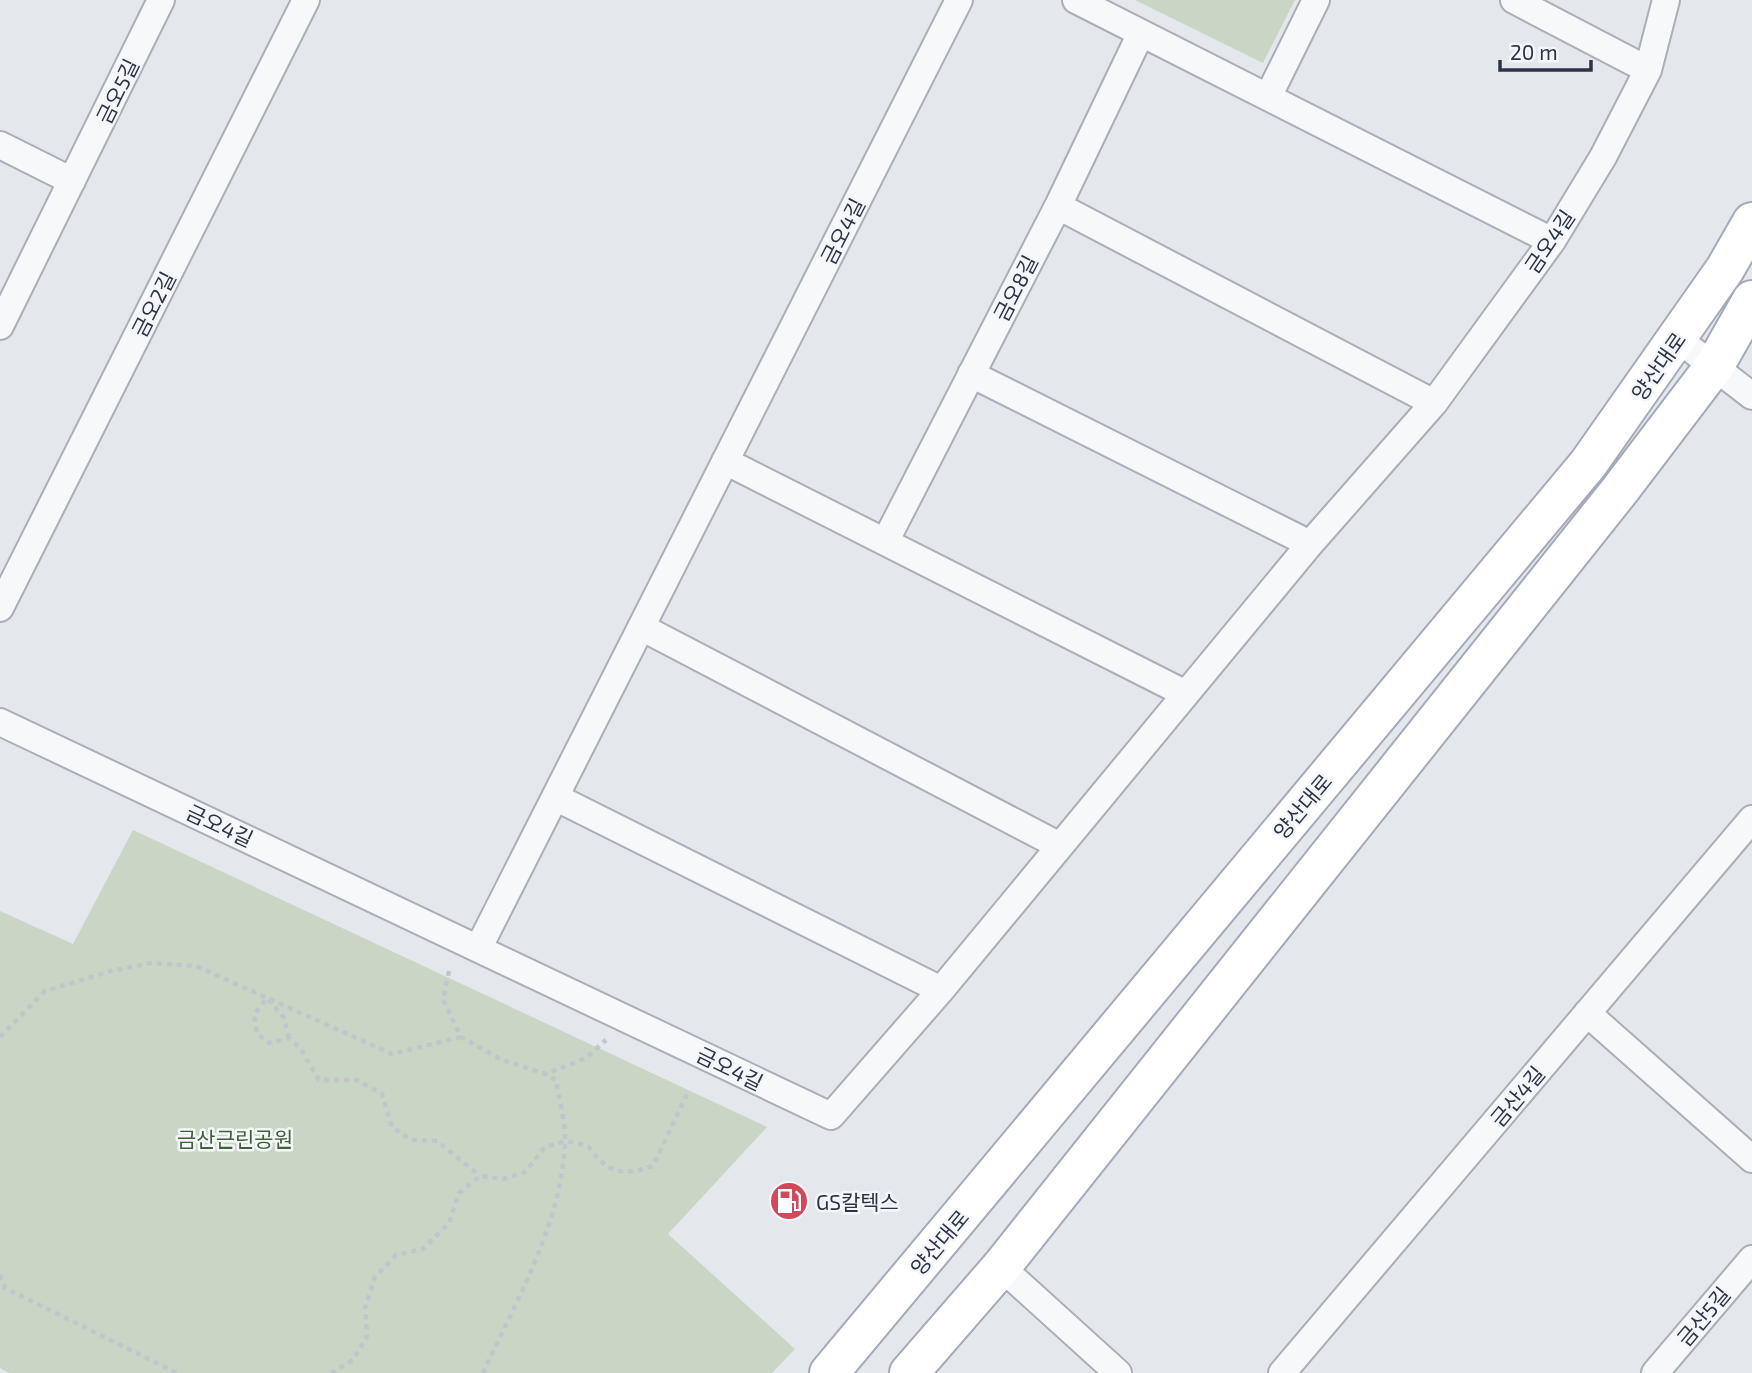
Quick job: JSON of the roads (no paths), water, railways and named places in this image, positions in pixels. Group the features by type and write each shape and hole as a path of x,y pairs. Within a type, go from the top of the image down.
{"main road":[{"name":"양산대로","path":"829,1373 1588,464 1678,339 1725,269 1752,222"},
{"name":"양산대로","path":"909,1373 1001,1267 1716,365 1752,300"}],"street":[{"name":"금오5길","path":"0,326 162,0"},
{"name":"금오2길","path":"0,608 306,0"},
{"name":"금오4길","path":"479,947 959,0"},
{"path":"1076,0 1552,241"},
{"path":"1268,97 1316,0"},
{"path":"1514,0 1648,70"},
{"name":"금오4길","path":"0,722 831,1116 940,990 1310,544 1434,403 1552,241 1603,157 1648,70 1666,0"},
{"name":"금오8길","path":"885,542 1058,206 1141,33"},
{"path":"0,145 72,181"},
{"path":"1058,206 1434,403"},
{"path":"1678,339 1716,365 1752,396"},
{"path":"971,374 1310,544"},
{"path":"725,461 1186,694"},
{"path":"641,627 1060,846"},
{"path":"555,797 940,990"},
{"name":"금산4길","path":"1282,1373 1752,819"},
{"path":"1587,1013 1752,1159"},
{"name":"금산5길","path":"1655,1373 1752,1259"},
{"path":"1001,1267 1118,1373"}],"place":[{"name":"GS칼텍스","path":"789,1201"}],"park label":[{"name":"금산근린공원","path":"235,1138"}]}
